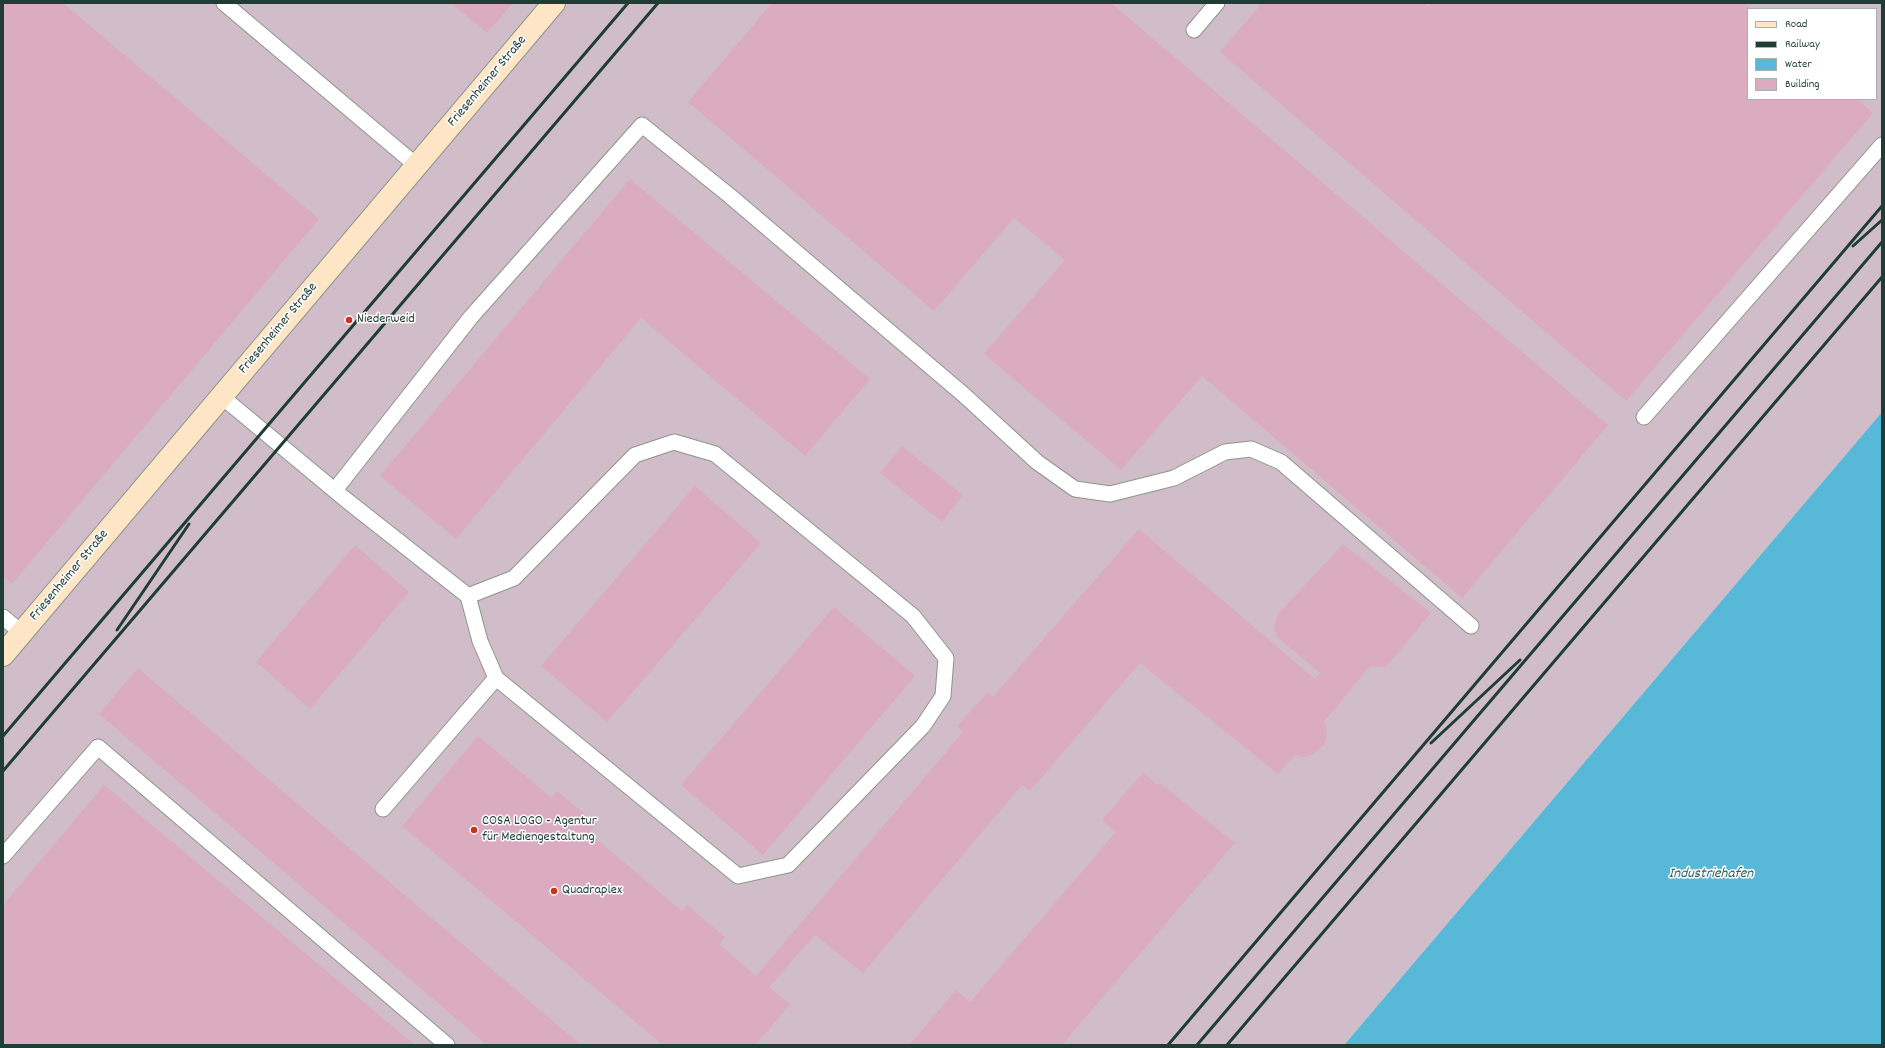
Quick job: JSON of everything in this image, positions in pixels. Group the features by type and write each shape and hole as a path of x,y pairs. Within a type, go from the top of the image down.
{"street":[{"name":"Friesenheimer Straße","path":"3,655 554,3"}],"lane":[{"path":"224,3 417,166"},
{"path":"1194,30 1217,3"},
{"path":"335,490 471,317 642,125 730,196 964,395 1037,462 1075,490 1110,494 1174,478 1225,452 1251,449 1281,462 1471,626"},
{"path":"1644,417 1882,145"},
{"path":"221,396 335,490 468,596 480,641 496,678 738,876 788,866 922,726 943,696 946,658 913,616 715,454 674,442 635,455 514,578 468,596"},
{"path":"3,617 22,633"},
{"path":"383,809 496,678"},
{"path":"3,856 98,747 447,1045"}],"shaded area":[{"path":"3,3 1882,3 1882,412 1344,1045 3,1045"}],"water":[{"name":"Industriehafen","path":"1882,412 1882,1045 1344,1045"}],"building":[{"path":"3,3 63,3 319,219 12,584 3,576"},
{"path":"451,3 513,3 487,33"},
{"path":"772,3 1111,3 1608,425 1462,598 1202,376 1121,470 984,354 1065,260 1014,218 934,311 688,102"},
{"path":"1262,3 1425,3 1428,6 1430,3 1745,3 1751,8 1747,8 1747,100 1858,100 1873,113 1626,401 1220,52"},
{"path":"630,179 870,379 805,456 641,318 456,539 380,476"},
{"path":"902,446 963,495 942,522 880,473"},
{"path":"695,486 761,543 607,722 541,666"},
{"path":"1139,529 1315,679 1320,673 1277,637 1274,630 1276,620 1278,614 1343,544 1431,613 1386,667 1370,666 1324,722 1327,730 1325,744 1312,755 1303,757 1295,755 1278,774 1140,663 1030,791 1022,785 863,973 815,935 769,987 790,1004 756,1045 663,1045 402,826 478,736 552,798 557,791 597,824 589,833 682,911 687,905 725,937 719,944 756,976 963,732 957,726 988,692 993,697"},
{"path":"355,545 409,592 310,709 256,662"},
{"path":"834,607 915,676 763,855 681,785"},
{"path":"138,668 581,1045 487,1045 99,714"},
{"path":"1143,773 1158,785 1160,783 1235,843 1062,1045 909,1045 956,990 970,1002 1116,832 1102,820"},
{"path":"104,785 415,1045 3,1045 3,905"}],"railway":[{"path":"3,736 628,3"},
{"path":"3,771 658,3"},
{"path":"1168,1045 1882,206"},
{"path":"1853,246 1882,220"},
{"path":"1197,1045 1882,242"},
{"path":"1227,1045 1882,277"},
{"path":"117,630 189,524"},
{"path":"1431,743 1520,660"}],"place":[{"name":"Niederweid","path":"349,320"},
{"name":"COSA LOGO - Agentur für Mediengestaltung","path":"474,830"},
{"name":"Quadraplex","path":"554,891"}]}
